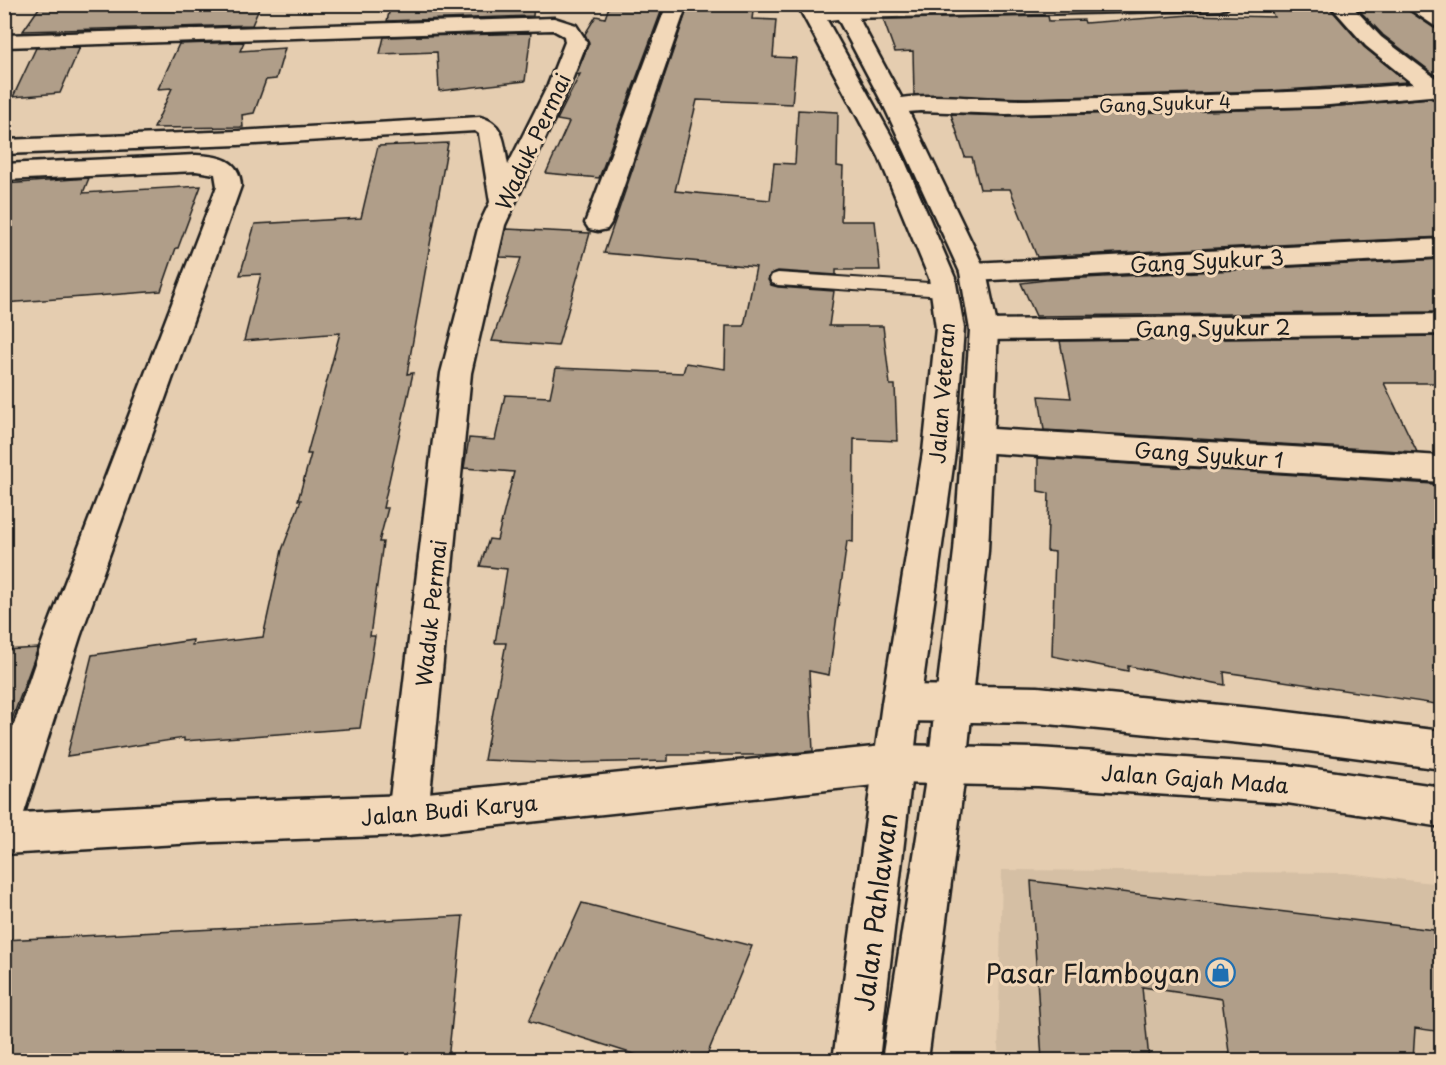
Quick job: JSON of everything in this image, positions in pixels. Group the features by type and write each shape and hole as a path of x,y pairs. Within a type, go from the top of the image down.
{"main road":[{"path":"598,223 677,4"},
{"path":"811,10 1220,4"},
{"path":"1339,4 1361,28 1438,92"},
{"path":"1412,4 1442,22"},
{"name":"Jalan Veteran","path":"843,8 895,106 973,272 984,330 971,551 947,766"},
{"name":"Jalan Veteran","path":"811,10 891,157 942,278 950,328 939,452 893,764"},
{"name":"Waduk Permai","path":"4,41 554,24 563,26 572,32 576,42 559,84 492,225 456,373 408,815"},
{"name":"Gang Syukur 4","path":"895,106 920,104 1006,107 1318,99 1438,92"},
{"path":"4,147 238,138 480,124 490,131 503,202"},
{"path":"4,172 196,163 224,168 229,176 229,186 62,637 4,813"},
{"name":"Gang Syukur 3","path":"973,272 1442,248"},
{"name":"Gang Syukur 2","path":"984,330 1442,324"},
{"name":"Gang Syukur 1","path":"977,440 1442,469"},
{"path":"901,703 1038,705 1271,728 1442,750"},
{"name":"Jalan Budi Karya","path":"4,834 213,822 408,815 893,764 947,766"},
{"name":"Jalan Pahlawan","path":"856,1060 893,764"},
{"path":"905,1060 947,766"},
{"name":"Jalan Gajah Mada","path":"947,766 1038,767 1287,784 1442,807"}],"lane":[{"path":"778,279 944,290"}],"shaded area":[{"name":"Pasar Flamboyan","path":"1002,870 1346,873 1441,884 1441,1060 998,1060"}],"building":[{"path":"261,4 252,25 23,31 41,5"},
{"path":"391,4 534,4 533,16 387,21"},
{"path":"610,4 664,4 599,178 546,173 569,122 557,120 580,74 576,75 589,43 585,34 596,16 605,18"},
{"path":"689,4 754,4 752,19 776,20 773,57 796,58 792,104 697,100 675,191 770,200 774,163 795,164 798,110 838,112 837,166 843,167 841,221 875,221 880,270 836,270 836,275 778,271 770,274 768,280 771,285 778,287 834,291 829,326 883,326 890,385 895,385 897,441 854,439 853,542 847,541 829,675 809,671 813,751 773,755 668,755 668,761 570,763 484,760 506,643 495,643 507,569 480,566 489,539 497,540 514,472 464,468 469,438 495,440 505,395 550,397 556,368 683,373 686,363 725,369 726,326 744,326 756,267 604,253"},
{"path":"1400,5 1434,28 1442,30 1442,80 1383,35 1360,11"},
{"path":"1328,6 1364,47 1407,82 1269,91 1027,98 914,95 913,51 895,52 883,19 1048,16 1049,21 1084,20 1085,23 1190,15 1274,17 1271,11"},
{"path":"531,33 525,81 439,91 437,52 380,54 384,37"},
{"path":"244,42 240,51 285,48 276,79 266,80 254,113 242,115 243,127 154,128 172,88 158,89 179,44"},
{"path":"80,47 60,93 13,97 36,48"},
{"path":"1430,98 1442,103 1442,237 1037,257 1010,189 980,189 972,157 965,157 951,114 1006,116 1318,108"},
{"path":"448,143 407,374 413,373 383,508 388,508 379,542 383,542 370,636 375,636 360,728 184,741 184,738 67,756 92,655 193,640 192,645 263,637 282,550 301,500 298,500 311,454 307,454 340,333 244,341 261,274 240,275 255,224 361,218 378,146"},
{"path":"89,178 83,193 201,186 161,291 4,303 4,184"},
{"path":"506,229 590,233 558,346 492,341 521,258 500,257"},
{"path":"1442,259 1442,312 1036,316 1021,283 1046,280"},
{"path":"1442,336 1442,383 1384,383 1417,452 1044,430 1039,396 1071,398 1060,341"},
{"path":"1038,458 1433,484 1435,488 1442,488 1442,705 1224,672 1225,685 1128,666 1128,671 1052,656 1055,552 1047,551 1049,493 1038,491"},
{"path":"38,648 7,733 4,732 4,650"},
{"name":"Pasar Flamboyan","path":"1031,881 1442,931 1442,1032 1415,1028 1413,1060 1230,1060 1222,999 1142,987 1149,1060 1042,1060"},
{"path":"582,903 752,946 705,1060 652,1060 529,1021"},
{"path":"463,916 448,1060 4,1060 4,940"}],"waterway":[{"path":"1403,4 1433,29"}],"place":[{"name":"Pasar Flamboyan","path":"1221,972"}]}
